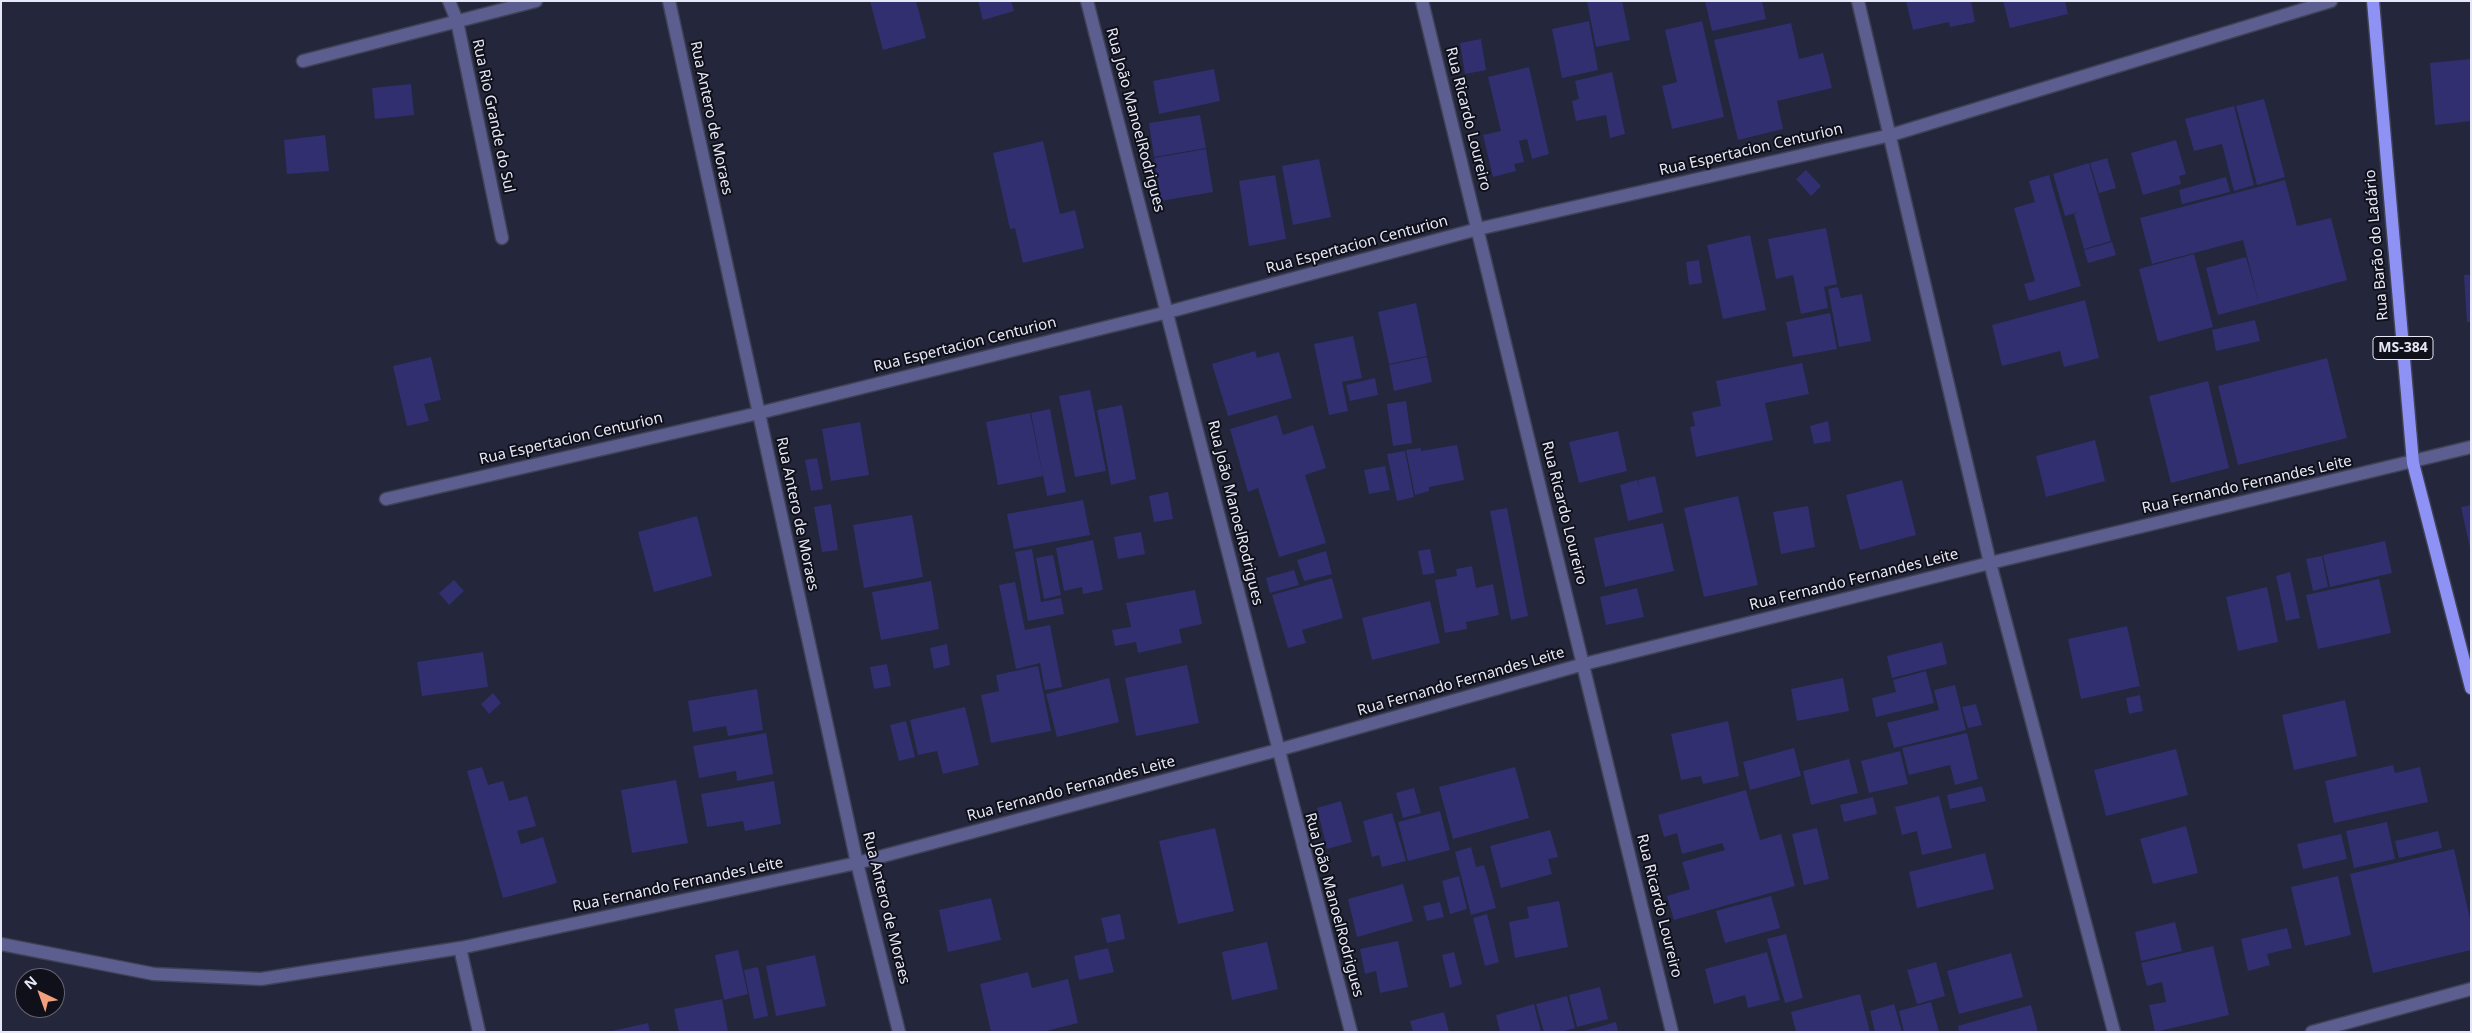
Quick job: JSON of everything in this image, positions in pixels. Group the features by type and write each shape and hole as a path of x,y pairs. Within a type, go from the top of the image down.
{"main road":[{"name":"Rua Barão do Ladário","path":"2373,1 2413,463 2471,688"}],"street":[{"name":"Rua Rio Grande do Sul","path":"449,1 457,21 502,238"},
{"path":"303,61 536,1"},
{"name":"Rua Antero de Moraes","path":"669,1 857,863 900,1032"},
{"name":"Rua João ManoelRodrigues","path":"1087,1 1351,1032"},
{"name":"Rua Ricardo Loureiro","path":"1422,1 1672,1032"},
{"path":"1858,1 1990,563 2114,1032"},
{"name":"Rua Espertacion Centurion","path":"386,499 759,413 1168,312 1478,229 1891,135 2331,1"},
{"name":"Rua Fernando Fernandes Leite","path":"1,944 154,974 260,979 460,948 857,863 1278,750 1584,664 1990,563 2413,463 2471,447"},
{"path":"460,948 478,1032"},
{"path":"2312,1032 2471,989"}],"building":[{"path":"870,1 916,1 926,38 883,50"},
{"path":"978,1 1011,1 1014,11 983,20"},
{"path":"1587,1 1622,1 1630,40 1596,47"},
{"path":"1705,1 1762,1 1766,19 1712,31"},
{"path":"1906,1 1971,1 1975,22 1950,27 1949,22 1913,30"},
{"path":"2003,1 2065,1 2068,14 2010,28"},
{"path":"1589,21 1598,70 1562,78 1552,29"},
{"path":"1702,21 1724,117 1672,129 1662,86 1677,82 1665,30"},
{"path":"1791,23 1799,59 1823,53 1832,88 1777,101 1783,129 1738,140 1714,40"},
{"path":"1481,39 1486,70 1465,74 1460,43"},
{"path":"2471,59 2471,121 2435,125 2430,63"},
{"path":"1529,67 1549,154 1532,159 1527,139 1519,141 1524,162 1514,164 1516,171 1493,177 1483,135 1501,131 1488,77"},
{"path":"1214,69 1220,101 1159,114 1153,81"},
{"path":"1612,72 1625,134 1610,138 1606,115 1576,121 1572,101 1579,99 1575,81"},
{"path":"411,84 414,115 375,119 372,88"},
{"path":"2264,99 2285,177 2257,185 2236,106"},
{"path":"2234,106 2254,185 2234,191 2222,144 2194,151 2185,119"},
{"path":"1200,115 1206,148 1154,157 1149,123"},
{"path":"325,135 329,171 287,174 284,140"},
{"path":"2176,140 2186,174 2179,176 2181,184 2143,195 2131,153"},
{"path":"1043,141 1060,214 1075,210 1084,248 1023,263 1015,228 1010,229 993,153"},
{"path":"1206,149 1213,192 1161,201 1154,158"},
{"path":"2107,158 2116,188 2099,193 2090,163"},
{"path":"1319,159 1331,217 1293,225 1282,166"},
{"path":"2089,163 2111,241 2084,249 2074,214 2079,212 2065,216 2053,174"},
{"path":"1806,170 1821,186 1811,196 1796,179"},
{"path":"1275,175 1286,239 1249,246 1239,181"},
{"path":"2049,175 2081,286 2029,301 2024,284 2035,281 2014,208 2035,202 2029,181"},
{"path":"2226,177 2230,192 2182,204 2179,190"},
{"path":"2285,180 2297,226 2331,218 2347,280 2259,304 2243,240 2152,264 2140,218"},
{"path":"1826,228 1837,284 1824,287 1828,308 1801,314 1793,275 1776,279 1768,239"},
{"path":"1750,235 1766,310 1723,319 1707,245"},
{"path":"2112,242 2116,255 2088,263 2084,250"},
{"path":"2194,254 2213,327 2158,342 2139,269"},
{"path":"2246,257 2259,304 2218,315 2206,268"},
{"path":"1699,260 1702,283 1689,285 1686,262"},
{"path":"2464,275 2471,275 2471,322 2467,322"},
{"path":"1838,287 1841,298 1862,294 1871,341 1839,347 1828,289"},
{"path":"2085,300 2099,358 2064,367 2060,351 2002,366 1992,325"},
{"path":"1416,303 1427,356 1389,364 1378,312"},
{"path":"1830,313 1837,349 1793,357 1786,322"},
{"path":"2255,320 2260,341 2216,351 2212,330"},
{"path":"1353,336 1362,378 1342,382 1348,411 1329,415 1314,344"},
{"path":"1255,351 1257,358 1279,352 1292,398 1228,416 1212,364"},
{"path":"431,357 441,400 424,404 429,421 407,426 393,366"},
{"path":"1427,357 1432,382 1394,391 1389,365"},
{"path":"2327,358 2347,438 2238,465 2218,386"},
{"path":"1802,363 1809,394 1765,403 1773,440 1696,457 1690,427 1695,426 1692,412 1721,406 1716,381"},
{"path":"1375,378 1378,395 1350,401 1346,385"},
{"path":"2208,381 2229,468 2171,483 2149,396"},
{"path":"1090,390 1106,471 1075,477 1059,396"},
{"path":"1406,401 1412,443 1393,446 1387,404"},
{"path":"1122,405 1136,479 1111,485 1097,410"},
{"path":"1050,409 1066,492 1047,496 1031,413"},
{"path":"1030,413 1043,476 998,485 986,422"},
{"path":"1277,415 1283,435 1313,425 1326,468 1305,475 1326,543 1279,557 1258,488 1248,492 1230,429"},
{"path":"1828,421 1831,441 1814,444 1810,426"},
{"path":"860,422 869,475 831,481 822,429"},
{"path":"1618,431 1627,471 1579,483 1569,442"},
{"path":"2095,440 2105,481 2046,497 2036,456"},
{"path":"1457,445 1464,480 1429,487 1429,491 1415,495 1406,450 1421,448 1421,451"},
{"path":"1405,451 1414,497 1397,501 1387,454"},
{"path":"817,458 823,489 811,491 805,460"},
{"path":"1385,466 1390,490 1369,494 1364,470"},
{"path":"1655,476 1663,512 1628,521 1620,485 1637,480 1640,488 1638,480"},
{"path":"1902,480 1916,535 1860,550 1846,495"},
{"path":"1168,492 1173,519 1154,522 1149,496"},
{"path":"1738,496 1758,585 1704,597 1684,508"},
{"path":"1083,500 1090,535 1014,549 1007,514"},
{"path":"831,504 838,550 822,552 814,507"},
{"path":"2471,505 2471,548 2470,548 2461,507"},
{"path":"1808,506 1815,547 1781,554 1773,512"},
{"path":"1507,508 1528,616 1511,620 1490,511"},
{"path":"912,515 923,577 864,588 853,525"},
{"path":"697,516 712,576 654,592 638,532"},
{"path":"1663,523 1674,571 1605,587 1594,538"},
{"path":"1141,532 1145,554 1118,559 1114,537"},
{"path":"1093,540 1103,590 1083,594 1082,587 1064,591 1056,548"},
{"path":"2385,541 2392,573 2330,587 2323,555"},
{"path":"1032,549 1041,602 1061,598 1064,614 1028,621 1015,552"},
{"path":"1430,549 1435,573 1423,575 1418,551"},
{"path":"1326,551 1332,574 1304,581 1297,560"},
{"path":"1053,555 1061,595 1044,599 1036,558"},
{"path":"2322,556 2328,587 2313,591 2306,559"},
{"path":"1472,566 1476,588 1493,584 1499,615 1466,622 1467,629 1445,633 1435,580 1457,576 1456,569"},
{"path":"1294,570 1299,585 1270,593 1266,578"},
{"path":"2290,572 2300,618 2286,621 2276,576"},
{"path":"1332,578 1343,618 1302,630 1306,643 1288,648 1272,595"},
{"path":"2379,579 2391,633 2318,649 2306,595"},
{"path":"454,580 464,591 449,605 439,593"},
{"path":"931,581 939,629 881,640 872,592"},
{"path":"1015,582 1025,630 1050,625 1062,687 1045,690 1040,663 1016,669 999,585"},
{"path":"2267,587 2278,642 2238,651 2226,597"},
{"path":"1637,588 1644,617 1606,625 1600,597"},
{"path":"1195,590 1202,624 1179,629 1182,643 1138,653 1136,642 1115,646 1112,630 1131,627 1126,603"},
{"path":"1430,601 1440,643 1372,660 1362,618"},
{"path":"2127,626 2140,686 2081,699 2068,639"},
{"path":"1942,642 1947,664 1892,678 1887,656"},
{"path":"947,644 950,665 934,669 930,648"},
{"path":"483,652 488,687 422,696 417,662"},
{"path":"887,664 891,686 874,689 870,667"},
{"path":"1187,665 1199,723 1136,736 1125,678"},
{"path":"1038,666 1051,731 991,743 981,695 999,691 996,675"},
{"path":"1926,671 1934,703 1876,717 1872,698 1896,692 1893,680"},
{"path":"1109,678 1119,722 1057,737 1046,694"},
{"path":"1843,678 1849,711 1797,721 1791,689"},
{"path":"1955,685 1966,730 1894,748 1887,723 1939,710 1934,690"},
{"path":"757,689 763,730 728,736 726,726 693,732 688,701"},
{"path":"493,693 501,703 489,714 481,704"},
{"path":"2140,695 2143,711 2129,714 2126,698"},
{"path":"2345,700 2357,756 2294,770 2282,715"},
{"path":"1976,704 1982,725 1968,728 1962,707"},
{"path":"965,707 979,765 943,774 937,751 918,755 910,720"},
{"path":"906,721 915,757 899,761 890,725"},
{"path":"1728,721 1739,776 1703,784 1701,776 1681,780 1671,734"},
{"path":"766,733 773,774 737,781 736,771 699,778 693,746"},
{"path":"1967,733 1978,779 1955,785 1950,765 1909,775 1902,748"},
{"path":"1794,748 1801,776 1750,790 1743,762"},
{"path":"2176,749 2188,795 2106,816 2094,770"},
{"path":"1900,751 1908,784 1869,793 1861,761"},
{"path":"1849,759 1858,793 1811,805 1803,771"},
{"path":"2393,765 2395,773 2420,767 2428,802 2334,823 2325,781"},
{"path":"482,767 488,785 503,781 509,801 527,796 536,826 517,831 521,844 543,837 557,883 503,898 467,771"},
{"path":"1515,767 1529,818 1453,839 1439,787"},
{"path":"676,780 688,843 632,853 621,790"},
{"path":"774,781 781,824 745,831 743,821 707,827 701,794"},
{"path":"1982,786 1986,801 1950,809 1947,795"},
{"path":"1414,788 1421,813 1403,818 1396,793"},
{"path":"1746,790 1760,840 1781,834 1795,886 1674,920 1667,896 1690,889 1682,862 1725,850 1722,843 1682,854 1677,833 1664,837 1658,815"},
{"path":"1939,796 1952,848 1922,855 1917,831 1902,835 1895,807"},
{"path":"1873,797 1877,814 1844,822 1840,805"},
{"path":"1341,801 1352,842 1327,849 1317,808"},
{"path":"1440,811 1450,850 1408,861 1398,822"},
{"path":"1392,813 1406,861 1382,867 1379,855 1372,857 1363,821"},
{"path":"2387,822 2395,859 2354,868 2346,831"},
{"path":"2186,826 2198,873 2153,884 2140,839"},
{"path":"1215,828 1234,911 1178,924 1159,841"},
{"path":"1817,828 1829,879 1804,885 1792,834"},
{"path":"1550,830 1558,857 1548,859 1552,874 1501,888 1490,846"},
{"path":"2438,831 2442,848 2399,858 2395,841"},
{"path":"2341,834 2347,859 2303,869 2297,844"},
{"path":"1471,847 1476,867 1484,865 1496,908 1471,915 1455,852"},
{"path":"2454,849 2471,923 2471,950 2373,973 2350,874"},
{"path":"1985,853 1994,889 1917,908 1909,872"},
{"path":"1459,876 1467,909 1450,914 1442,881"},
{"path":"2338,876 2351,935 2305,946 2291,887"},
{"path":"1403,884 1413,921 1357,937 1348,899"},
{"path":"1771,896 1780,928 1725,943 1716,911"},
{"path":"991,898 1001,940 948,952 939,910"},
{"path":"1559,901 1568,947 1515,958 1509,922 1529,918 1527,907"},
{"path":"1440,902 1444,917 1427,921 1423,906"},
{"path":"1120,914 1125,939 1107,943 1101,918"},
{"path":"1487,914 1499,962 1485,966 1473,918"},
{"path":"2175,922 2182,951 2141,961 2135,932"},
{"path":"2287,928 2292,948 2267,954 2270,965 2248,971 2241,939"},
{"path":"1786,934 1803,998 1785,1003 1767,939"},
{"path":"1398,941 1408,987 1380,993 1376,971 1365,974 1360,949"},
{"path":"1267,942 1278,989 1232,1000 1222,952"},
{"path":"2213,946 2229,1015 2155,1032 2149,1005 2166,1002 2162,982 2147,986 2141,963"},
{"path":"1108,948 1114,972 1079,980 1074,956"},
{"path":"738,950 748,994 724,1000 715,955"},
{"path":"1454,952 1462,984 1450,988 1442,955"},
{"path":"1767,952 1780,1000 1748,1008 1745,995 1714,1004 1705,969"},
{"path":"2011,953 2023,997 1959,1014 1947,971"},
{"path":"815,955 826,1006 776,1016 766,966"},
{"path":"1936,962 1945,996 1917,1004 1907,970"},
{"path":"758,967 768,1016 754,1019 744,970"},
{"path":"1028,972 1032,988 1068,979 1078,1023 1042,1032 991,1032 980,984"},
{"path":"1600,987 1608,1019 1577,1027 1569,995"},
{"path":"1860,994 1870,1032 1796,1032 1791,1012"},
{"path":"1567,996 1575,1028 1561,1032 1544,1032 1536,1004"},
{"path":"722,999 728,1032 679,1032 674,1009"},
{"path":"1931,1002 1939,1032 1904,1032 1899,1011"},
{"path":"1534,1004 1541,1032 1500,1032 1496,1015"},
{"path":"1894,1004 1902,1032 1875,1032 1870,1011"},
{"path":"2031,1005 2038,1032 1959,1032 1958,1026"},
{"path":"1444,1012 1449,1032 1413,1032 1410,1021"},
{"path":"1616,1022 1618,1032 1584,1032 1584,1031"},
{"path":"648,1023 650,1032 612,1032 612,1031"}]}
